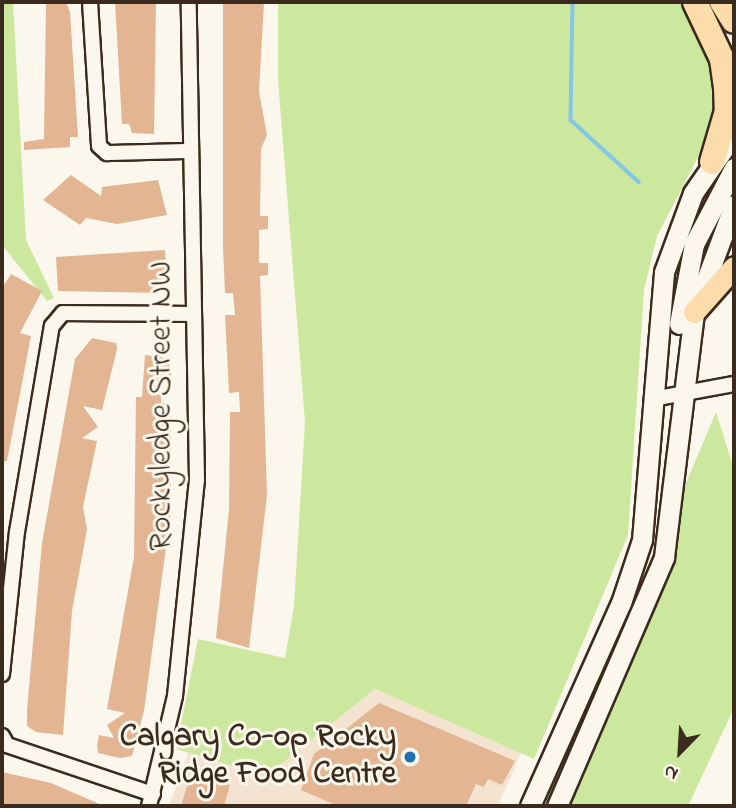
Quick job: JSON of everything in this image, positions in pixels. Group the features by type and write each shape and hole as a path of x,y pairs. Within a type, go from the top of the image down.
{"highway":[{"path":"695,2 722,59 727,111 723,165"},
{"path":"723,2 734,21"}],"main road":[{"path":"684,363 679,324 694,244 734,134"},
{"path":"530,806 621,603 642,540 664,272 677,228 723,165"},
{"path":"558,806 664,557 684,363 694,312 734,205"},
{"path":"694,312 734,267"}],"street":[{"path":"90,2 99,146 107,153 188,151"},
{"name":"Rockyledge Street NW","path":"151,800 190,592 197,480 188,151 189,2"},
{"path":"2,674 17,532 52,326 63,313 191,314"},
{"path":"652,399 682,397 734,384"},
{"path":"2,736 7,745 151,800"}],"shaded area":[{"path":"375,689 521,753 498,806 169,806 188,753 266,776"}],"green space":[{"path":"2,2 13,2 26,240 54,298 47,301 2,245"},
{"path":"278,2 681,2 711,59 717,104 709,136 657,236 644,290 628,535 534,759 375,689 266,776 176,749 198,639 285,658 294,606 305,422 278,80"},
{"path":"716,412 734,469 734,708 688,806 550,806"}],"building":[{"path":"46,2 66,2 70,12 78,137 70,137 70,147 24,150 24,142 44,139"},
{"path":"115,2 156,2 154,134 132,133 129,124 122,124"},
{"path":"223,2 264,2 259,92 267,135 261,149 260,216 268,216 268,229 259,230 259,263 268,263 268,275 260,276 267,495 249,648 216,638 229,510 230,412 240,412 239,392 229,393 225,315 235,315 233,293 225,293 223,247"},
{"path":"71,175 101,196 102,187 158,180 167,215 117,224 86,218 80,225 43,200"},
{"path":"165,250 167,282 159,282 160,293 58,291 56,257"},
{"path":"11,274 42,291 20,333 31,336 7,461 2,461 2,288"},
{"path":"92,338 116,343 117,349 102,410 83,406 98,427 82,438 97,441 83,507 87,529 72,611 63,735 36,732 27,726 27,709 42,543 75,359"},
{"path":"145,355 166,358 171,369 171,383 161,383 161,403 171,404 171,510 144,711 132,756 120,758 98,753 97,746 99,735 114,738 107,725 125,713 107,709 134,557 136,397 142,397"},
{"name":"Calgary Co-op Rocky Ridge Food Centre","path":"379,703 515,761 502,785 488,779 484,787 476,784 466,806 338,806 301,790 314,754"},
{"path":"2,772 51,783 104,806 2,806"},
{"path":"191,773 230,785 224,806 181,806"}],"waterway":[{"path":"573,2 571,120 639,182"}],"place":[{"name":"Calgary Co-op Rocky Ridge Food Centre","path":"410,757"}]}
